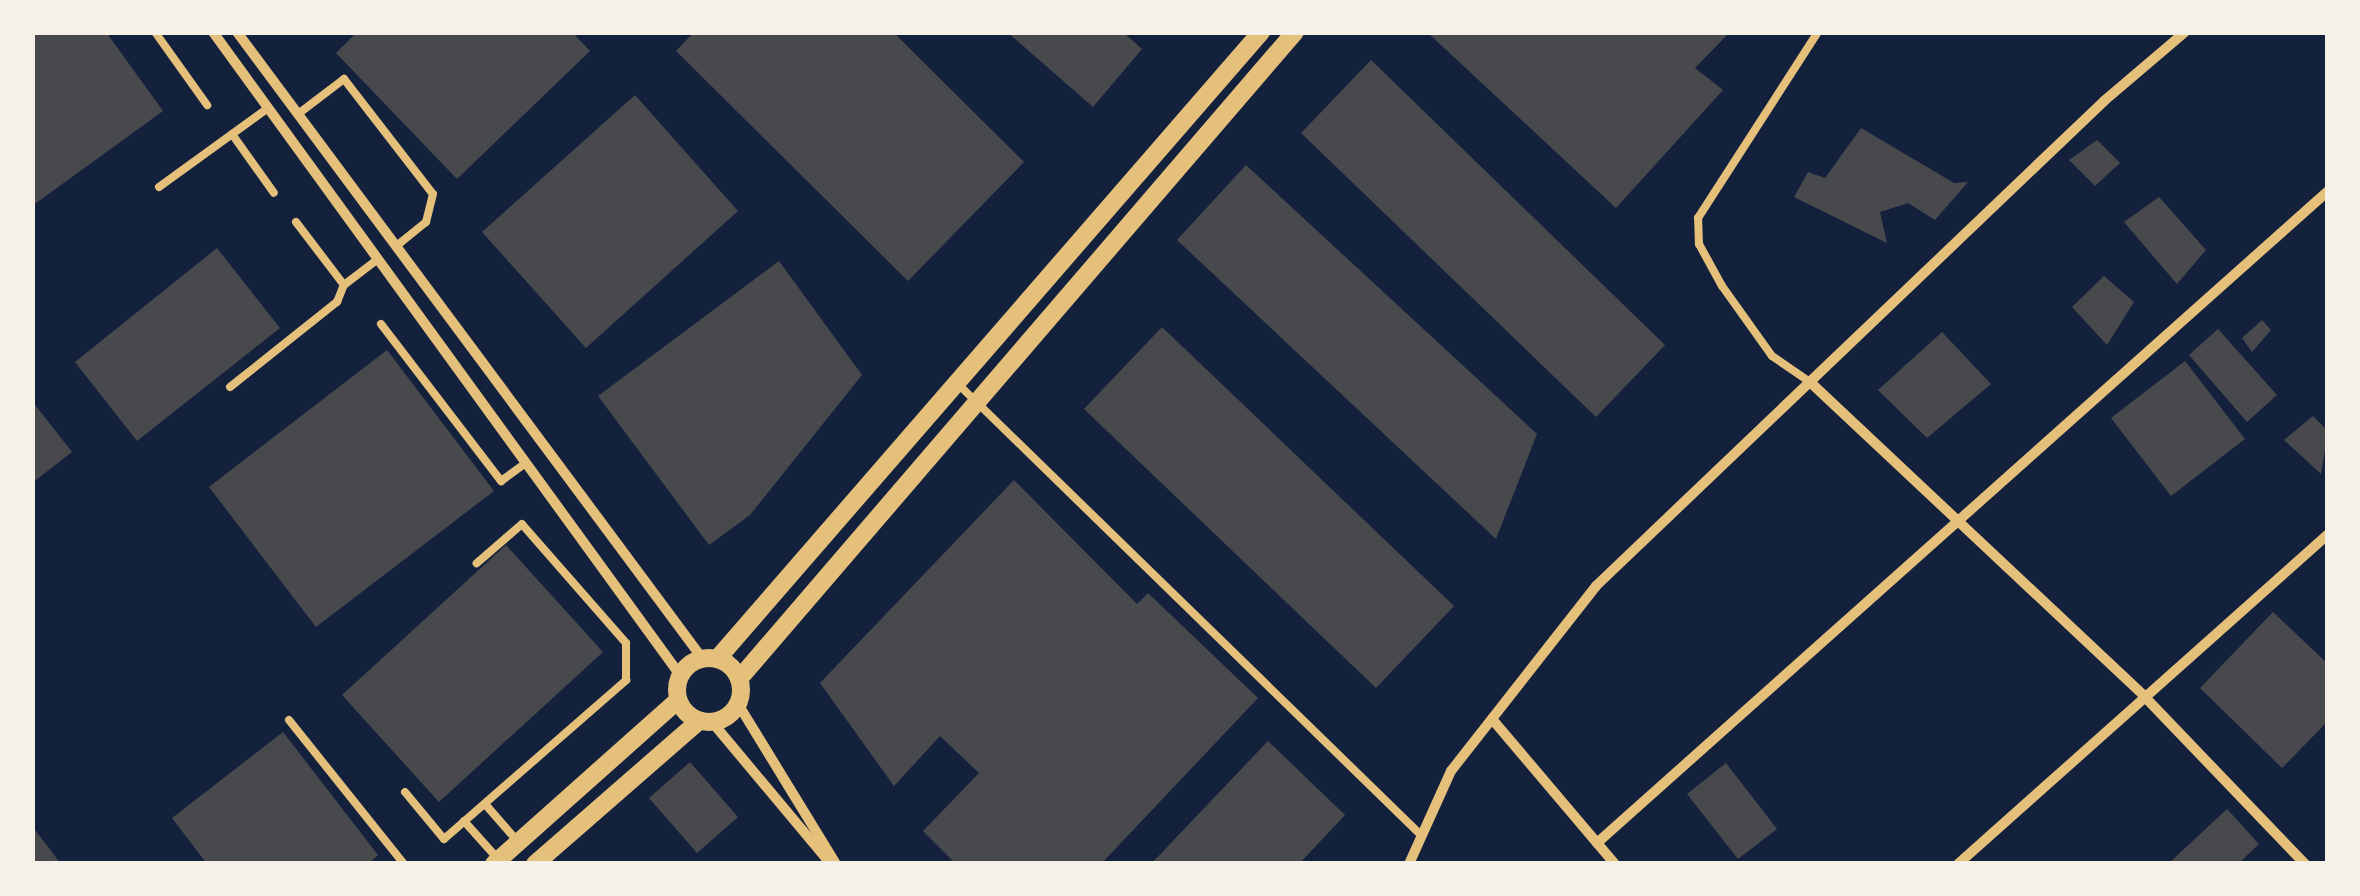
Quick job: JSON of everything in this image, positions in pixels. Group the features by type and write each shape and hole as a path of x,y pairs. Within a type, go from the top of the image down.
{"street":[{"path":"214,32 680,675 678,700 498,862"},
{"path":"237,32 546,448 710,658 739,679"},
{"path":"680,675 710,658 959,385 1261,32"},
{"path":"834,864 738,704 739,679 1295,32"},
{"path":"1409,864 1451,771 1596,586 2104,101 2185,32"},
{"path":"268,108 285,96"},
{"path":"282,127 298,114"},
{"path":"1597,843 2328,191"},
{"path":"378,259 396,246"},
{"path":"1810,382 1960,518 2142,694 2305,864"},
{"path":"526,463 546,448"},
{"path":"1958,864 2142,694 2328,534"},
{"path":"678,700 705,722 834,864"},
{"path":"519,843 535,863 705,722 738,704"},
{"path":"1492,719 1615,864"}],"lane":[{"path":"155,32 207,105"},
{"path":"1810,382 1772,356 1722,286 1698,244 1698,218 1818,32"},
{"path":"298,114 344,78 433,194 426,222 396,246"},
{"path":"160,188 268,108"},
{"path":"232,134 274,193"},
{"path":"296,222 344,285"},
{"path":"230,387 337,302 344,285 378,259"},
{"path":"382,324 501,481 526,463"},
{"path":"959,385 1421,835"},
{"path":"404,792 444,838 626,680 626,643 522,524 477,563"},
{"path":"290,720 404,864"},
{"path":"484,804 519,843"},
{"path":"464,822 498,862"}],"building":[{"path":"32,32 106,32 163,111 32,206"},
{"path":"357,32 572,32 590,51 457,179 336,53"},
{"path":"694,32 893,32 1024,162 908,281 676,51"},
{"path":"1007,32 1123,32 1142,49 1093,107"},
{"path":"1427,32 1730,32 1695,68 1723,90 1616,208"},
{"path":"1371,60 1665,345 1596,417 1301,133"},
{"path":"635,95 738,211 586,348 482,232"},
{"path":"1861,128 1954,183 1968,182 1935,220 1908,203 1880,212 1887,243 1794,197 1808,172 1825,178"},
{"path":"2097,140 2120,163 2095,186 2069,160"},
{"path":"1246,165 1537,434 1496,539 1177,240"},
{"path":"2159,197 2206,250 2177,284 2124,222"},
{"path":"217,248 280,328 137,441 75,362"},
{"path":"779,261 862,375 750,515 709,545 598,396"},
{"path":"2104,276 2134,302 2107,345 2072,307"},
{"path":"2262,320 2271,330 2252,352 2242,338"},
{"path":"1162,327 1454,606 1376,688 1084,409"},
{"path":"2218,329 2277,395 2247,422 2189,355"},
{"path":"1942,332 1991,384 1927,438 1878,390"},
{"path":"387,350 494,491 316,627 209,487"},
{"path":"2185,361 2245,439 2171,496 2111,418"},
{"path":"32,401 72,452 32,483"},
{"path":"2313,416 2328,431 2321,474 2284,440"},
{"path":"1014,480 1137,604 1148,593 1258,698 1101,864 956,864 923,831 979,773 940,736 894,786 820,683"},
{"path":"506,545 603,652 439,802 342,695"},
{"path":"2273,612 2328,664 2328,721 2282,768 2200,688"},
{"path":"283,732 378,855 368,864 207,864 172,818"},
{"path":"1268,741 1345,815 1299,864 1151,864"},
{"path":"690,762 738,817 697,853 649,798"},
{"path":"1726,763 1777,829 1738,859 1687,794"},
{"path":"2227,809 2259,844 2238,864 2168,864"},
{"path":"32,826 61,864 32,864"}]}
